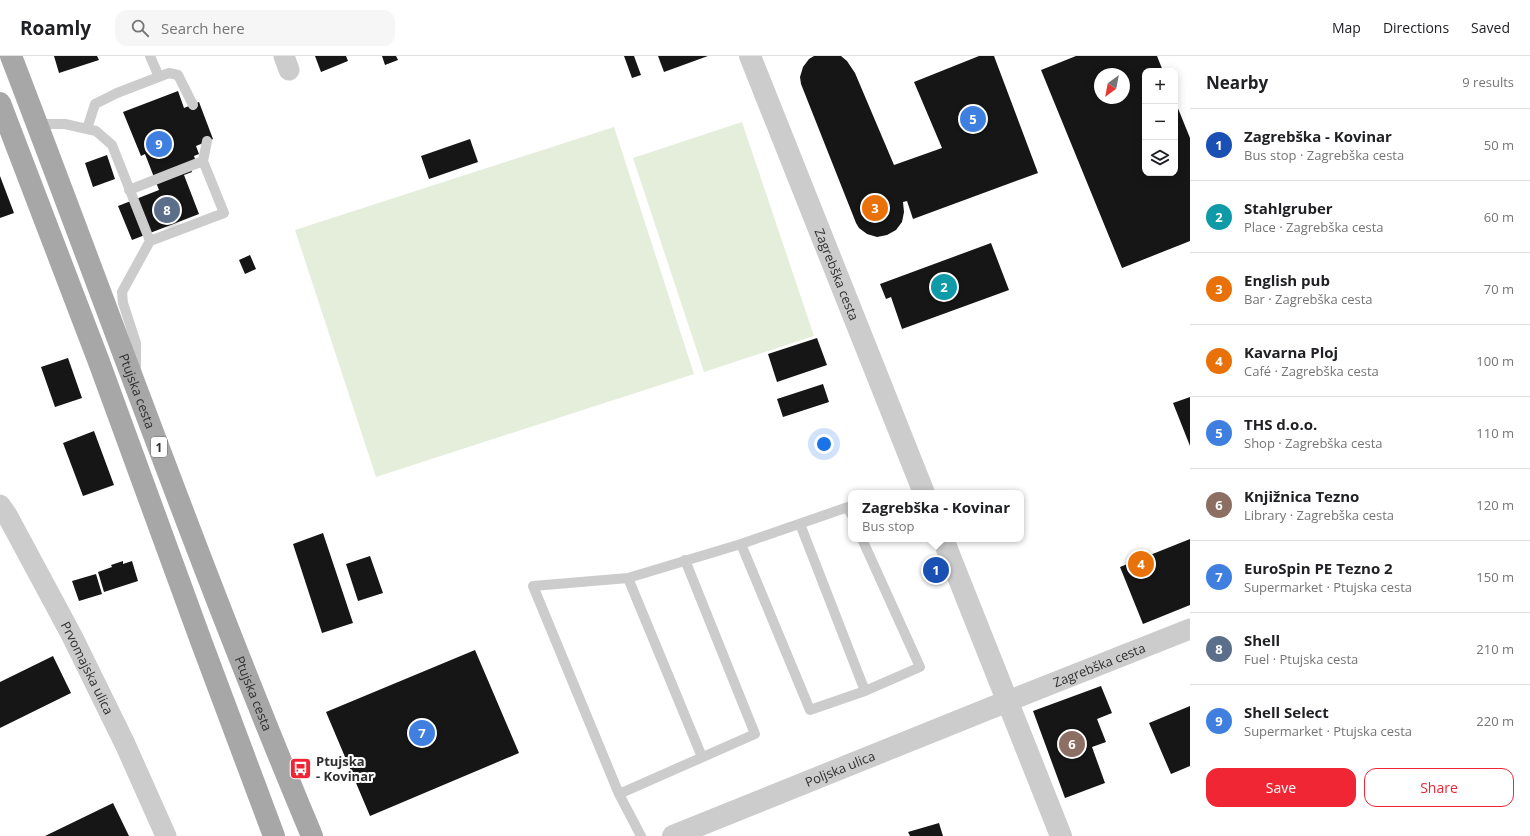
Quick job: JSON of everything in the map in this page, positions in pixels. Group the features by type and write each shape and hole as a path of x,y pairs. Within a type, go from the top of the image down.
{"main road":[{"name":"Ptujska cesta","path":"12,57 229,630 279,758 312,836"},
{"name":"Ptujska cesta","path":"0,103 99,362 198,634 274,836"}],"street":[{"name":"Zagrebška cesta","path":"750,56 923,490"},
{"name":"Prvomajska ulica","path":"0,505 7,515 72,636 125,744 166,836"},
{"path":"944,542 1061,836"},
{"name":"Zagrebška cesta","path":"1008,701 1190,629"},
{"name":"Poljska ulica","path":"672,836 1008,701"}],"lane":[{"path":"150,56 159,77"},
{"path":"87,129 95,104 117,93 169,73 178,75 193,105"},
{"path":"37,124 65,124 96,131 112,144 150,241"},
{"path":"135,384 136,343 123,303 122,292 150,241 224,213 203,161 207,141"},
{"path":"129,190 203,161"},
{"path":"641,836 619,794 533,586 628,578 741,544 848,507"},
{"path":"800,524 865,691"},
{"path":"741,544 810,710 865,691 920,667 863,542"},
{"path":"619,794 755,734 685,560"},
{"path":"628,578 702,757"}],"green space":[{"path":"742,122 814,336 704,372 633,158"},
{"path":"614,127 694,374 376,477 295,230"}],"building":[{"path":"54,56 97,56 99,60 59,73"},
{"path":"315,56 346,56 348,61 321,72"},
{"path":"382,56 396,56 398,60 385,65"},
{"path":"624,56 634,56 641,75 632,78"},
{"path":"658,56 708,56 664,72"},
{"path":"814,56 841,56 847,61 855,73 894,165 942,148 914,82 979,56 994,56 1038,173 913,219 907,201 903,202 904,212 902,222 896,230 887,235 877,237 867,234 859,228 856,223 801,84 800,77 803,67 809,59"},
{"path":"1076,56 1157,56 1162,68 1142,68 1142,176 1178,176 1178,108 1190,138 1190,241 1122,268 1041,70"},
{"path":"178,91 184,108 199,102 213,139 196,146 199,154 194,156 196,162 189,164 192,172 184,175 199,214 132,240 118,206 159,190 145,154 141,156 123,112"},
{"path":"470,139 478,162 429,179 421,156"},
{"path":"107,155 115,179 93,187 85,163"},
{"path":"0,176 14,213 0,218"},
{"path":"991,243 1009,290 902,329 891,297 886,299 880,284"},
{"path":"250,255 256,269 245,274 239,260"},
{"path":"817,338 827,365 777,382 768,354"},
{"path":"68,358 82,398 55,407 41,367"},
{"path":"823,384 829,402 783,417 777,399"},
{"path":"1190,397 1190,446 1173,403"},
{"path":"94,431 114,485 83,496 63,443"},
{"path":"323,533 353,623 322,633 293,544"},
{"path":"1190,539 1190,605 1143,624 1120,567"},
{"path":"370,556 383,593 358,601 346,564"},
{"path":"123,561 123,564 132,561 138,581 104,592 98,572"},
{"path":"96,574 102,594 79,601 72,581"},
{"path":"475,650 519,753 370,816 326,712"},
{"path":"53,656 71,693 0,728 0,682"},
{"path":"1101,686 1112,713 1097,719 1106,742 1092,747 1105,783 1065,798 1033,711"},
{"path":"1190,706 1190,766 1171,774 1149,723"},
{"path":"113,803 129,836 45,836"},
{"path":"939,823 943,836 910,836 908,832"}],"place":[{"name":"THS d.o.o.","path":"973,119"},
{"name":"Shell Select","path":"159,144"},
{"name":"English pub","path":"875,208"},
{"name":"Shell","path":"167,210"},
{"name":"Stahlgruber","path":"944,287"},
{"name":"Kavarna Ploj","path":"1141,564"},
{"name":"Zagrebška - Kovinar","path":"936,570"},
{"name":"EuroSpin PE Tezno 2","path":"422,733"},
{"name":"Knjižnica Tezno","path":"1072,744"},
{"name":"Ptujska - Kovinar","path":"301,768"}]}
